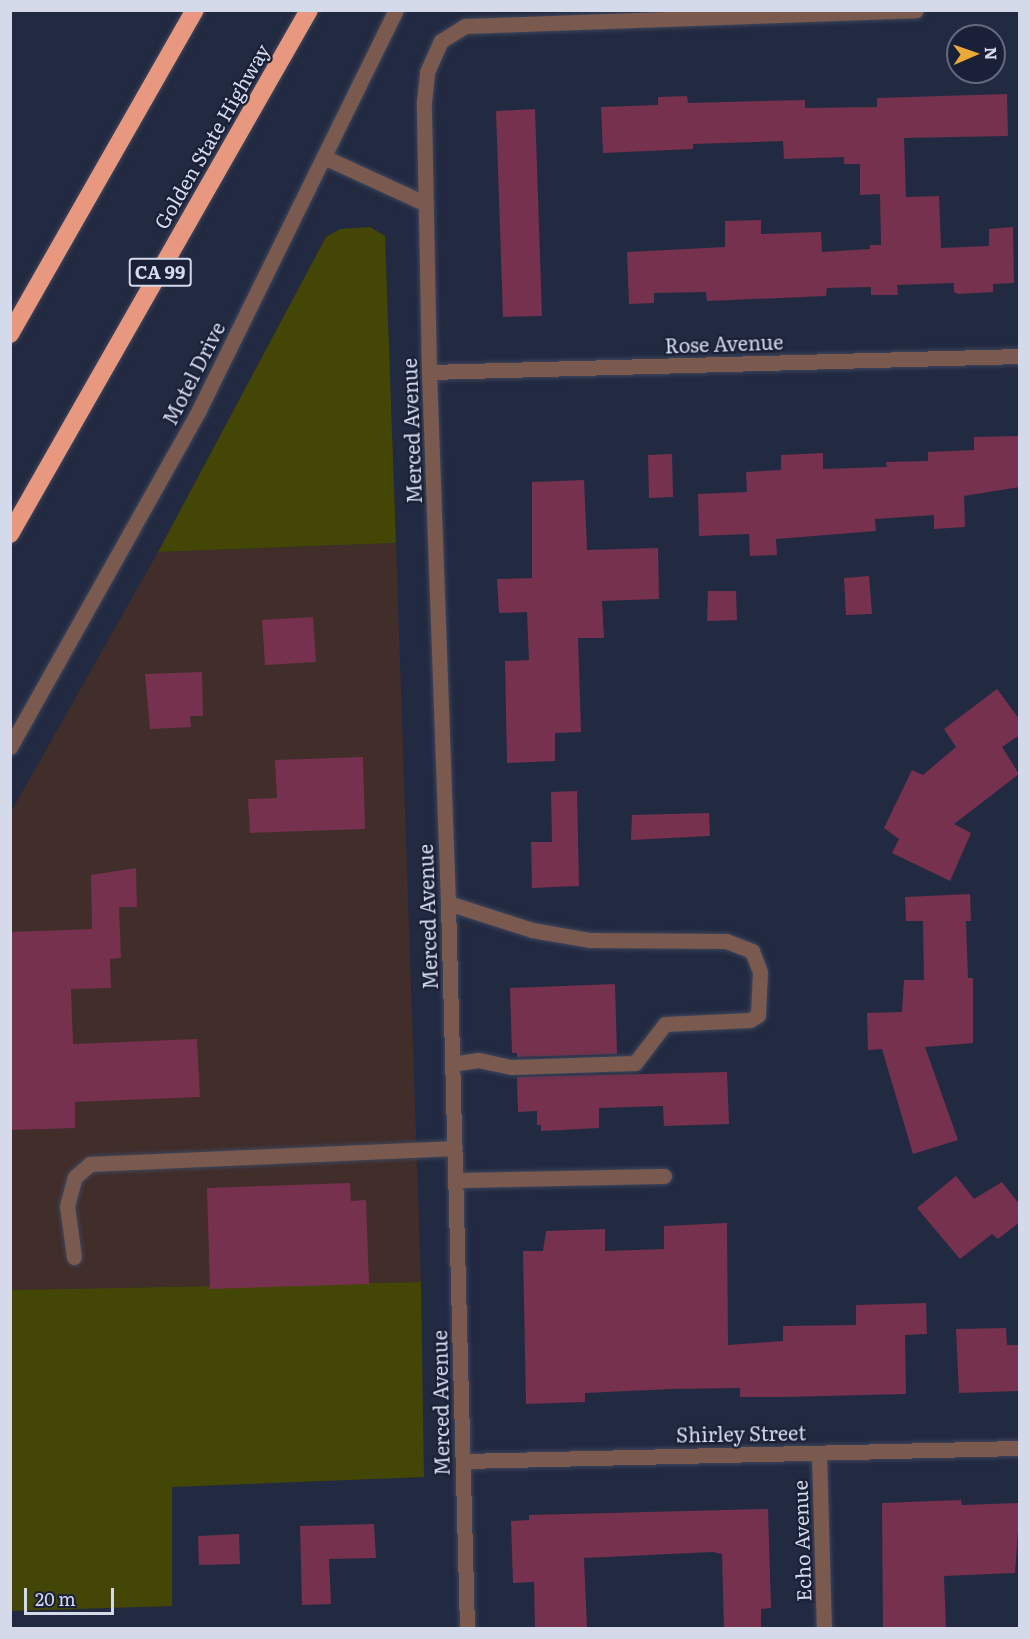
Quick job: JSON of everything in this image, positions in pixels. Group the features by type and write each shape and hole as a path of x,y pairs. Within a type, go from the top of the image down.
{"highway":[{"path":"10,334 195,10"},
{"name":"Golden State Highway","path":"10,534 309,10"},
{"path":"10,323 46,271"}],"street":[{"name":"Motel Drive","path":"10,747 199,410 396,10"},
{"path":"837,11 916,10"},
{"name":"Merced Avenue","path":"467,1629 453,1064 429,372 424,84 441,41 457,29 474,25 837,11"},
{"path":"324,157 426,204"},
{"name":"Rose Avenue","path":"429,372 1020,356"},
{"path":"448,903 532,930 590,940 726,941 752,951 760,972 758,1015 750,1020 664,1024 635,1063 511,1067 477,1060 453,1064"},
{"path":"74,1257 67,1206 75,1177 90,1164 455,1148"},
{"path":"456,1180 664,1176"},
{"name":"Shirley Street","path":"463,1461 1020,1448"},
{"name":"Echo Avenue","path":"819,1453 824,1629"}],"shaded area":[{"path":"370,227 385,236 396,543 158,552 326,237 340,229"},
{"path":"396,543 421,1282 11,1290 11,812 158,552"},
{"path":"421,1282 424,1477 172,1487 172,1606 11,1611 10,1290"}],"building":[{"path":"1007,94 1008,136 904,138 906,197 939,196 941,248 989,246 989,229 1013,227 1014,283 993,284 993,292 958,294 954,292 954,283 897,285 898,295 871,295 871,287 827,288 826,296 707,301 706,292 654,293 654,303 629,304 627,252 725,247 725,221 761,220 761,234 821,232 822,252 870,249 870,245 881,245 880,194 860,195 860,164 844,164 844,157 784,159 783,141 693,144 693,149 603,153 601,107 658,105 658,97 687,96 688,103 805,100 805,108 877,107 877,98"},
{"path":"535,109 542,316 503,317 496,111"},
{"path":"1020,436 1020,487 964,496 965,527 934,529 934,515 875,519 876,531 776,539 777,555 750,556 749,534 699,536 698,494 747,492 746,472 781,470 781,455 823,453 823,469 887,467 886,462 928,461 928,452 974,450 974,437"},
{"path":"672,454 673,497 649,498 648,455"},
{"path":"584,480 587,550 658,548 659,599 602,601 604,638 578,638 581,732 555,733 555,761 507,763 505,661 529,660 527,612 499,613 497,579 532,578 532,482"},
{"path":"869,576 872,614 846,615 844,578"},
{"path":"708,591 736,591 737,620 707,621"},
{"path":"313,617 316,662 265,665 262,620"},
{"path":"202,672 203,716 190,716 191,727 150,729 145,674"},
{"path":"997,689 1020,720 1020,735 1002,747 1019,774 954,824 971,833 950,881 892,853 899,839 884,828 912,770 923,775 956,747 944,729"},
{"path":"363,757 365,829 250,833 248,799 277,798 275,760"},
{"path":"577,791 579,886 532,888 531,842 552,842 551,792"},
{"path":"709,813 710,836 631,840 632,815"},
{"path":"136,868 137,907 119,907 121,958 110,959 111,988 71,989 73,1044 197,1039 200,1097 75,1102 75,1128 10,1130 10,932 92,929 91,875"},
{"path":"970,894 971,921 966,921 968,978 973,978 973,1043 925,1047 958,1140 913,1154 882,1049 868,1050 867,1013 902,1012 904,980 924,980 923,921 906,921 905,897"},
{"path":"615,984 617,1054 517,1057 517,1053 512,1053 510,988"},
{"path":"727,1072 729,1124 664,1126 663,1106 599,1108 599,1128 541,1131 541,1125 537,1125 537,1111 518,1112 517,1077"},
{"path":"956,1176 974,1199 1002,1182 1020,1205 1020,1222 998,1239 992,1234 960,1259 917,1208"},
{"path":"350,1183 351,1201 366,1200 369,1284 210,1289 207,1188"},
{"path":"727,1223 728,1345 783,1341 783,1326 856,1325 856,1305 926,1303 927,1334 905,1335 906,1394 740,1397 740,1388 671,1389 585,1393 585,1402 526,1404 523,1251 543,1251 546,1231 605,1229 605,1251 664,1249 664,1226"},
{"path":"1006,1328 1007,1345 1020,1345 1020,1391 959,1393 956,1329"},
{"path":"961,1500 962,1505 1020,1503 1015,1573 944,1576 946,1629 883,1629 882,1503"},
{"path":"768,1509 771,1608 761,1609 761,1629 724,1629 722,1554 713,1552 584,1558 587,1629 535,1629 534,1582 513,1583 511,1521 529,1520 529,1515"},
{"path":"374,1524 376,1558 329,1559 331,1604 302,1605 300,1526"},
{"path":"239,1534 240,1564 199,1565 198,1536"}]}
